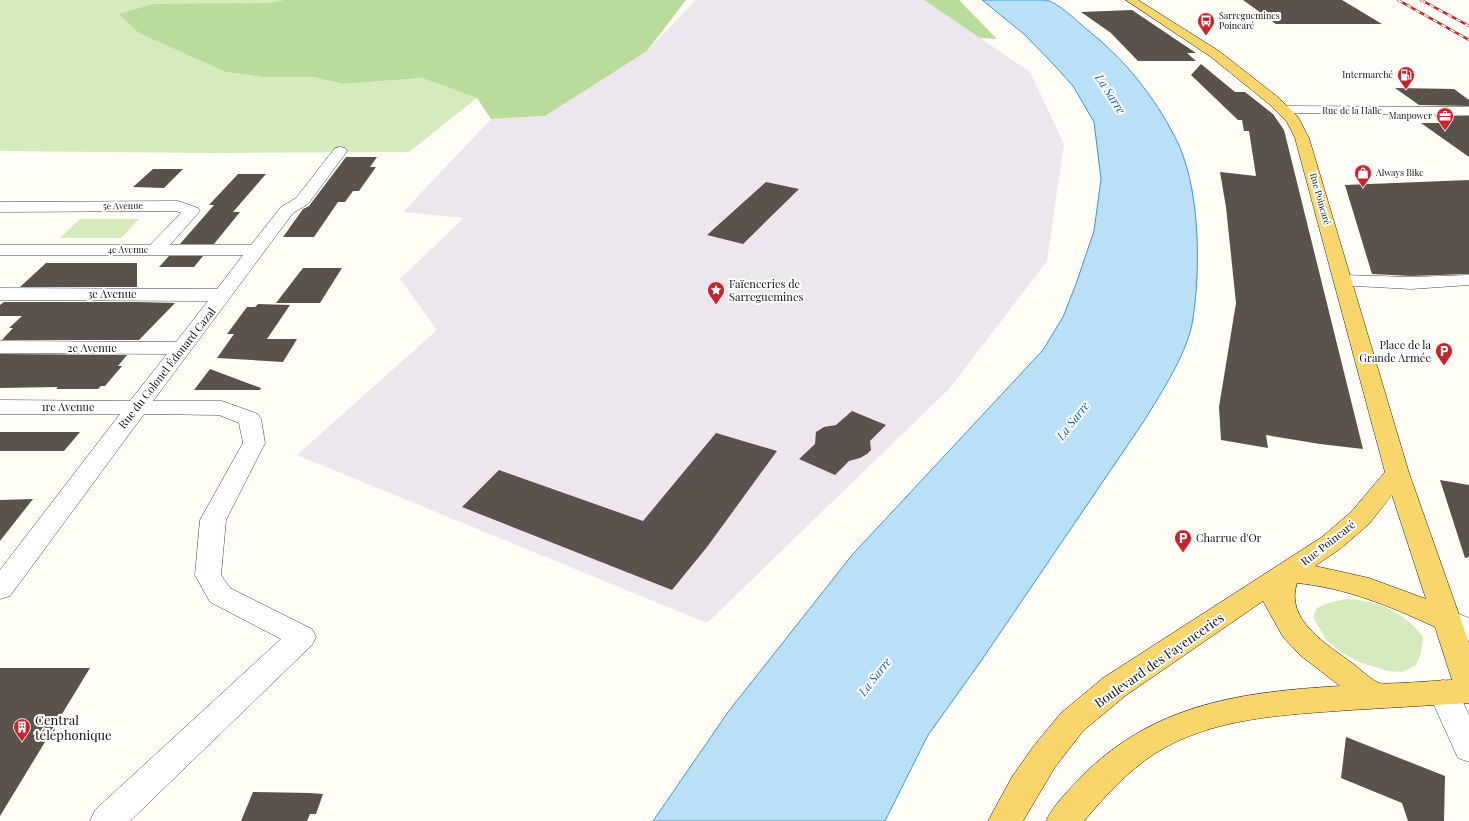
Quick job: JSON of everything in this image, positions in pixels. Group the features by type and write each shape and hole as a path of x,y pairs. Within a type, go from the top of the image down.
{"main road":[{"name":"Rue Poincaré","path":"1131,0 1215,54 1283,110 1293,120 1302,138 1344,281 1369,378 1389,442 1397,474 1458,625 1460,689"},
{"name":"Rue Poincaré","path":"1279,590 1309,558 1331,543 1360,518 1397,474"},
{"path":"1309,558 1349,582"},
{"path":"1374,696 1310,647 1293,629 1279,590 1314,574 1349,582 1397,597 1458,625"},
{"name":"Boulevard des Fayenceries","path":"1005,821 1024,787 1044,757 1072,722 1114,687 1279,590"},
{"path":"1063,821 1081,799 1111,769 1144,744 1195,721 1229,711 1267,705 1460,689"}],"street":[{"name":"Rue de la Halle","path":"1283,110 1469,111"},
{"name":"Rue du Colonel Édouard Cazal","path":"0,589 287,210 302,201 340,151"},
{"name":"5e Avenue","path":"0,207 178,206 192,211 155,250"},
{"name":"4e Avenue","path":"0,250 256,250"},
{"path":"1344,281 1411,283 1469,280"},
{"name":"3e Avenue","path":"0,294 223,295"},
{"name":"2e Avenue","path":"0,347 183,348"},
{"name":"1re Avenue","path":"0,407 222,408 250,419 254,443 213,520 208,575 220,595 302,637 107,821"},
{"path":"1460,689 1469,748"}],"shaded area":[{"name":"Faïenceries de Sarreguemines","path":"696,0 924,0 1030,72 1064,144 1047,261 949,389 707,623 297,455 437,330 400,279 464,218 403,212 491,119 545,116 647,51"}],"green space":[{"path":"0,0 284,0 268,3 226,72 264,77 315,77 343,84 422,78 477,98 409,152 211,153 0,151"},
{"path":"284,0 686,0 647,51 545,116 491,119 477,98 422,78 343,84 314,77 263,77 226,72 139,33 119,14 153,4 268,3"},
{"path":"924,0 959,0 997,39 980,38"},
{"path":"80,219 139,219 121,238 60,238"},
{"path":"1347,599 1369,602 1389,609 1399,614 1416,628 1423,637 1421,653 1416,665 1402,672 1388,671 1359,662 1341,652 1326,640 1313,617 1317,608 1328,603"}],"water":[{"name":"La Sarre","path":"982,0 1046,0 1057,5 1115,54 1148,93 1167,122 1183,156 1194,201 1197,250 1196,297 1193,318 1186,344 1166,385 1144,421 981,661 928,735 885,821 653,821 728,712 852,555 1043,350 1063,317 1094,231 1101,179 1094,122 1073,86 1055,66 1025,35"}],"building":[{"path":"1243,0 1342,0 1382,24 1276,24"},
{"path":"1132,10 1196,53 1187,53 1196,61 1138,61 1111,33 1081,12"},
{"path":"1201,64 1235,92 1245,92 1273,114 1284,130 1363,449 1266,435 1268,448 1221,440 1219,407 1236,303 1226,207 1220,172 1256,176 1249,131 1244,131 1242,120 1238,120 1191,75"},
{"path":"1395,88 1454,89 1469,100 1469,106 1419,105"},
{"path":"1435,116 1469,116 1469,157 1421,123 1444,123"},
{"path":"346,157 377,157 370,167 376,167 359,191 353,191 345,202 338,202 314,237 283,237 303,209 309,206"},
{"path":"153,169 183,169 164,188 133,187"},
{"path":"238,174 266,174 233,212 240,212 214,244 180,244 214,205 209,205"},
{"path":"1469,180 1469,274 1411,276 1372,274 1345,185"},
{"path":"766,182 799,189 743,244 707,235"},
{"path":"169,256 203,256 194,267 159,267"},
{"path":"46,263 137,263 137,287 20,287"},
{"path":"303,268 342,268 320,303 276,303"},
{"path":"4,302 175,303 139,340 2,340 13,328 9,328 22,316 0,316 0,305"},
{"path":"258,304 290,305 267,339 297,339 283,362 217,358 234,334 227,334 247,307 255,307"},
{"path":"0,354 127,355 118,366 122,366 105,386 101,386 98,389 56,389 58,387 0,388"},
{"path":"210,369 261,388 260,390 194,390"},
{"path":"852,411 886,425 870,441 871,450 867,454 849,461 835,475 799,459 815,444 816,432 824,427 836,425"},
{"path":"0,432 80,432 64,451 0,451"},
{"path":"716,433 777,451 707,547 672,590 462,507 499,470 643,521"},
{"path":"1440,480 1469,485 1469,557 1465,558"},
{"path":"33,499 0,541 0,500"},
{"name":"Central téléphonique","path":"0,668 90,668 0,816"},
{"path":"1346,737 1445,776 1444,821 1408,821 1402,803 1341,778"},
{"path":"253,792 323,794 316,814 310,814 307,821 241,821"}],"railway":[{"path":"1398,0 1469,40"},
{"path":"1421,0 1469,26"}],"place":[{"name":"Sarreguemines Poincaré","path":"1206,36"},
{"name":"Intermarché","path":"1406,90"},
{"name":"Manpower","path":"1445,131"},
{"name":"Always Bike","path":"1363,188"},
{"name":"Faïenceries de Sarreguemines","path":"716,305"},
{"name":"Place de la Grande Armée","path":"1444,366"},
{"name":"Charrue d'Or","path":"1183,553"},
{"name":"Central téléphonique","path":"22,742"}]}
